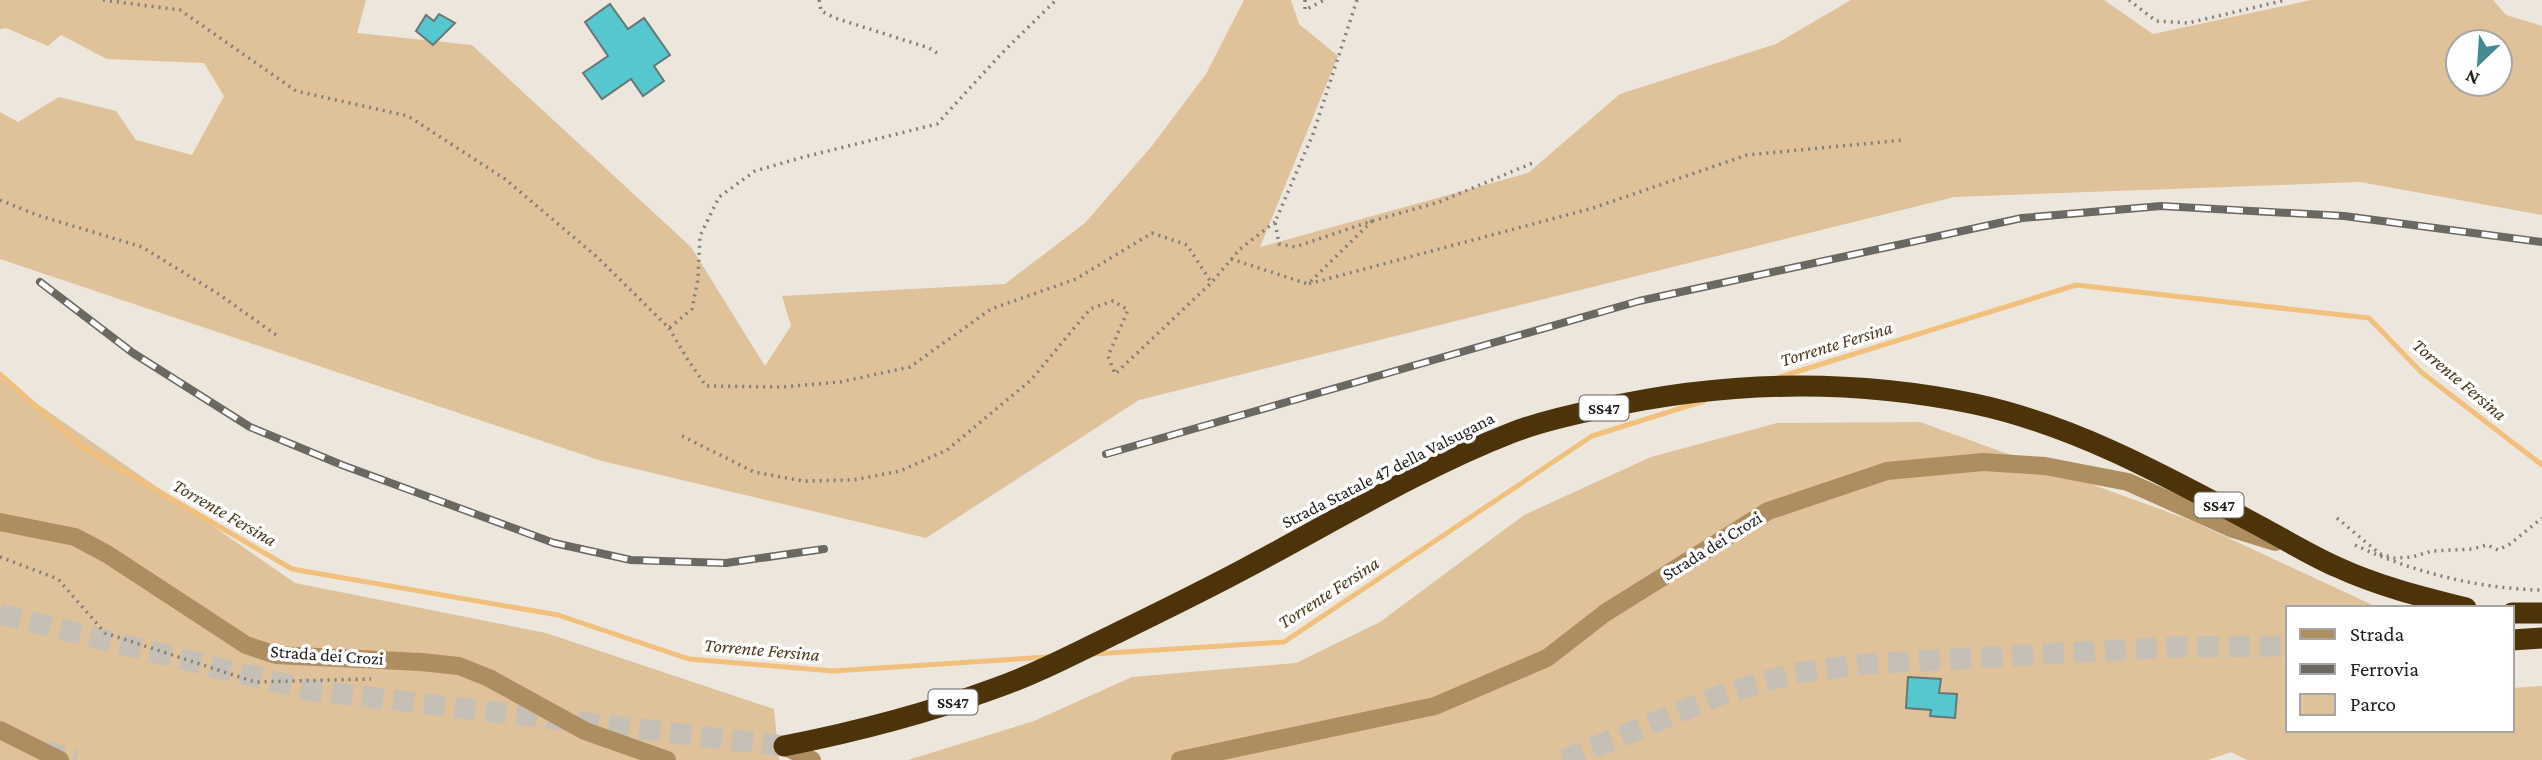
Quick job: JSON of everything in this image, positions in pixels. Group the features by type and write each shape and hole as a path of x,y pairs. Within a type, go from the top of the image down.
{"highway":[{"name":"Strada Statale 47 della Valsugana","path":"784,746 895,721 996,688 1056,663 1166,609 1459,456 1515,431 1642,399 1695,391 1796,386 1846,387 1974,404 2027,418 2131,461 2335,567 2381,585 2459,606"},
{"path":"2514,613 2542,613"},
{"path":"2514,640 2542,638"}],"street":[{"name":"Strada dei Crozi","path":"1180,760 1435,706 1547,658 1605,613 1768,511 1887,471 1983,462 2045,466 2119,480 2233,529 2306,551"},
{"name":"Strada dei Crozi","path":"0,522 75,537 119,561 246,645 276,655 459,666 489,678 585,731 667,760"},
{"path":"0,730 60,760"},
{"path":"784,746 813,760"}],"path":[{"path":"103,0 180,10 296,91 408,116 505,179 597,257 669,328 706,386 782,387 840,382 910,367 991,309 1076,279 1152,233 1187,245 1211,283"},
{"path":"819,0 821,11 835,18 929,48 937,53"},
{"path":"669,328 692,309 698,279 700,236 719,197 755,171 937,124 1002,53 1056,0"},
{"path":"1304,0 1305,10 1324,0"},
{"path":"682,436 754,471 803,481 853,480 900,471 947,450 1031,380 1090,309 1113,301 1128,310 1108,356 1115,374 1211,283 1240,249 1275,222 1313,134 1357,0"},
{"path":"2129,0 2156,22 2188,23 2286,0"},
{"path":"1231,259 1308,284 1593,208 1747,155 1904,140"},
{"path":"1275,222 1279,244 1295,247 1438,202 1535,162"},
{"path":"0,200 37,215 142,247 220,295 279,337"},
{"path":"1308,284 1372,221"},
{"path":"2337,518 2380,554 2394,558 2487,545 2498,550 2542,518"},
{"path":"2355,545 2388,561 2457,579 2542,590"}],"green space":[{"path":"0,0 366,0 357,33 472,45 691,247 765,366 791,326 782,296 1005,284 1085,223 1151,147 1206,74 1244,0 1291,0 1299,24 1338,56 1260,247 1528,173 1620,94 1776,44 1851,0 2104,0 2153,34 2311,0 2493,0 2506,15 2542,26 2542,215 2360,182 1954,197 1139,400 926,538 602,461 0,259 0,112 18,122 59,97 116,111 136,140 192,155 224,96 204,63 107,59 61,35 48,46 6,28 0,29"},
{"path":"0,378 295,583 546,633 774,709 779,760 0,760"},
{"path":"1920,422 2190,520 2375,606 2286,606 2286,732 2514,732 2514,688 2542,686 2542,760 2247,760 2231,752 2208,760 908,760 1034,721 1132,677 1296,663 1380,622 1524,515 1651,457 1777,423"}],"building":[{"path":"610,4 628,29 644,18 670,55 654,66 664,81 643,96 631,79 602,99 583,73 608,56 585,22"},
{"path":"439,14 455,23 433,45 416,31 426,15 434,21"},
{"path":"1908,677 1941,679 1939,693 1957,694 1955,718 1930,716 1931,710 1906,708"}],"waterway":[{"name":"Torrente Fersina","path":"1780,377 2076,285 2369,318 2421,372 2542,465"},
{"name":"Torrente Fersina","path":"0,374 81,446 292,569 558,615 689,659 833,671 1048,657"},
{"name":"Torrente Fersina","path":"1093,654 1284,642 1592,436 1704,401"}],"tunnel":[{"path":"0,614 309,690 784,746"},
{"path":"1564,760 1723,694 1795,673 1865,664 2171,647 2286,646"},
{"path":"43,751 76,760"}],"railway":[{"path":"1106,454 1639,301 2022,218 2161,206 2344,216 2542,242"},
{"path":"40,282 133,353 250,427 342,465 554,543 631,560 726,563 824,549"}]}
